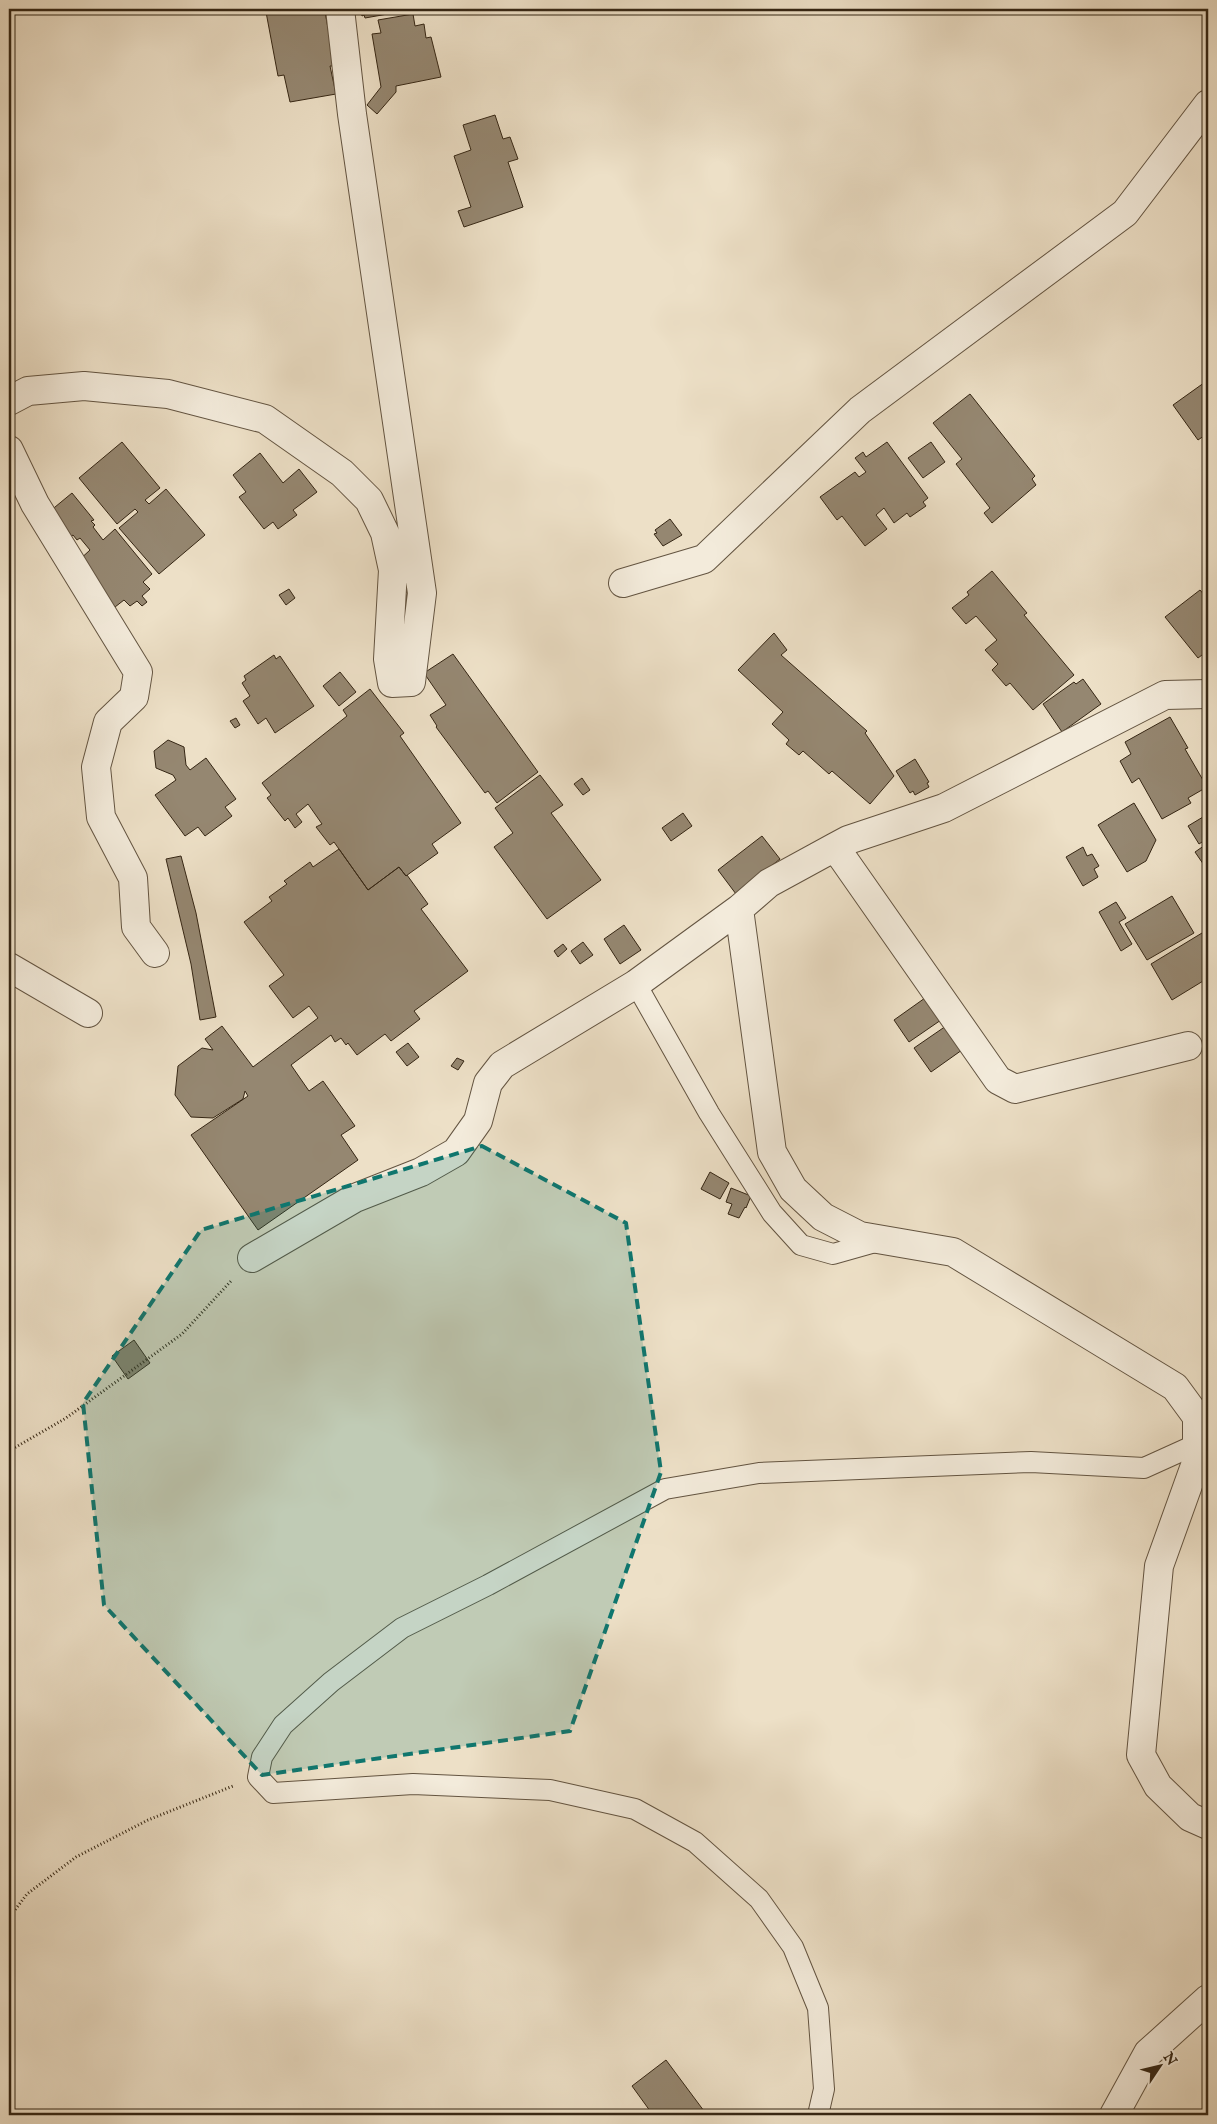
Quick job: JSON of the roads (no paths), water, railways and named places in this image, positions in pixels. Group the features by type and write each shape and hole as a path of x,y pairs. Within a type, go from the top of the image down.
{"street":[{"path":"9,401 28,391 84,386 168,394 265,419 342,473 369,500 385,533 393,570 388,659 392,683 411,682 422,593 353,124 340,9"},
{"path":"623,583 704,559 860,410 1125,214 1208,104"},
{"path":"9,450 35,504 138,672 134,697 108,722 96,767 101,817 133,878 136,927 155,953"},
{"path":"252,1258 355,1198 421,1172 456,1152 478,1121 488,1084 502,1065 636,984 738,910 769,883 848,840 944,808 1165,695 1208,694"},
{"path":"835,847 998,1080 1015,1089 1188,1046"},
{"path":"738,910 772,1152 793,1189 823,1217 860,1236 953,1252 1175,1387 1197,1417 1197,1460 1159,1566 1141,1755 1158,1786 1190,1817 1208,1825"},
{"path":"9,967 88,1013"},
{"path":"1114,2115 1148,2053 1208,1999"}],"lane":[{"path":"636,984 710,1113 772,1213 801,1245 833,1254 883,1240"},
{"path":"818,2115 824,2089 818,2008 793,1947 759,1899 695,1842 634,1809 550,1790 413,1784 273,1794 258,1777 262,1757 284,1725 331,1682 402,1628 488,1585 665,1489 759,1473 778,1472 1031,1462 1144,1468 1197,1444"}]}
